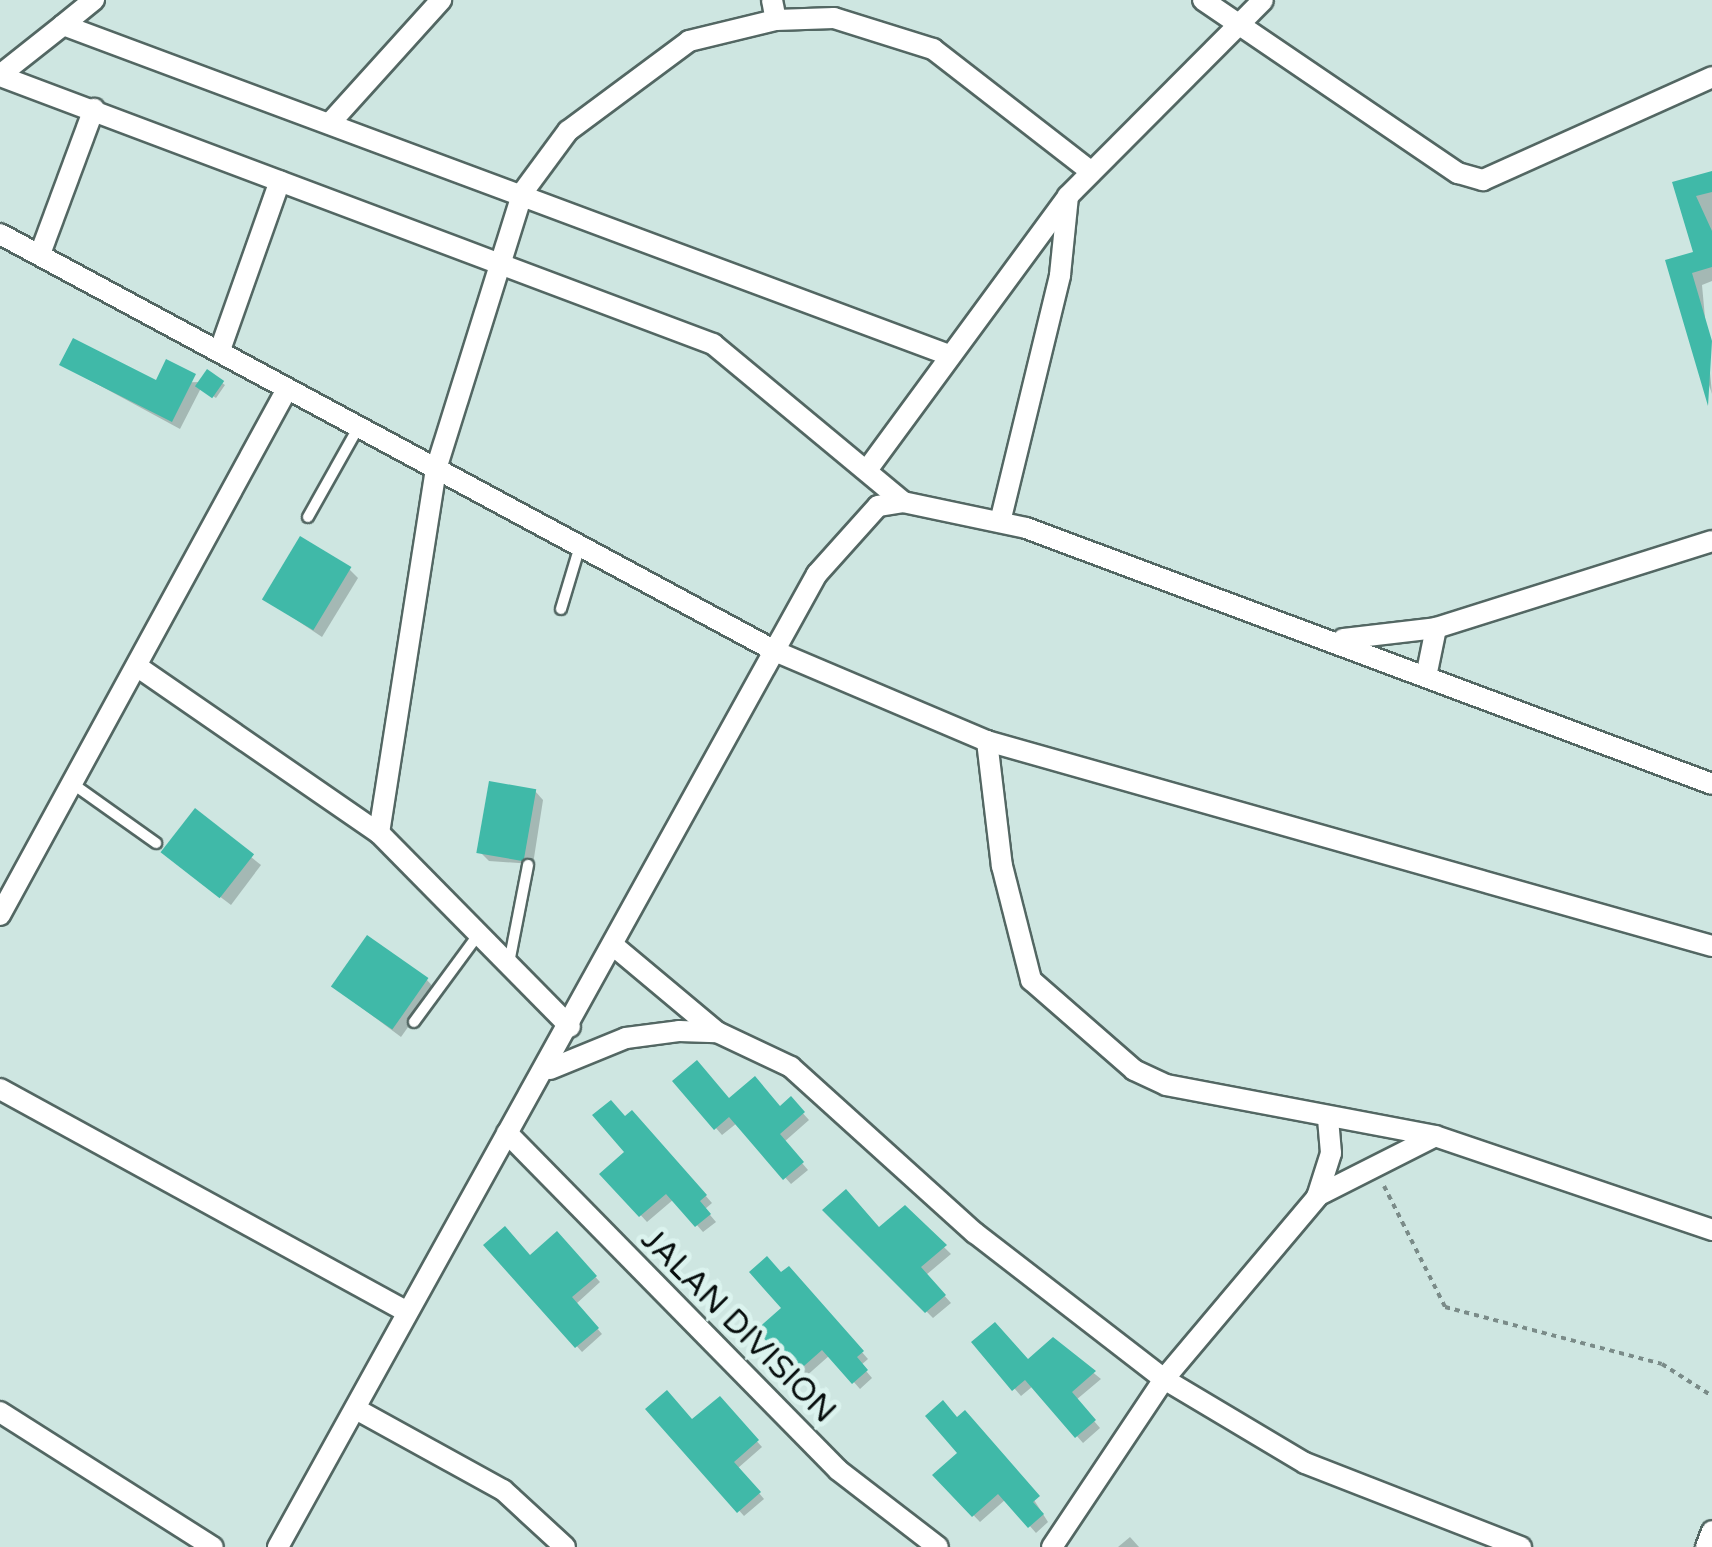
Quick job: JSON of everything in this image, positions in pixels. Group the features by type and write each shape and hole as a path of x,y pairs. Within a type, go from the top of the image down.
{"street":[{"path":"0,75 94,0"},
{"path":"330,123 441,0"},
{"path":"1203,0 1458,173 1484,180 1712,77"},
{"path":"870,466 1068,196 1263,0"},
{"path":"379,833 436,469 523,192 551,147 636,72 689,41 774,10 834,18 933,49 1090,171"},
{"path":"63,24 523,192 949,356"},
{"path":"0,75 713,344 870,466 903,502"},
{"path":"40,254 94,109"},
{"path":"220,350 280,181"},
{"path":"1000,522 1060,275 1068,196"},
{"path":"0,234 777,652 987,741 1712,946"},
{"path":"0,915 287,389"},
{"path":"278,1547 507,1133 550,1069 614,946 845,532 878,506 903,502 1000,522 1428,672 1712,784"},
{"path":"1339,640 1436,628 1712,541"},
{"path":"1428,672 1436,628"},
{"path":"138,668 379,833 570,1027"},
{"path":"987,741 1002,866 1039,992 1150,1080 1328,1120 1436,1136 1712,1230"},
{"path":"614,946 717,1032 822,1088 975,1233 1164,1379 1305,1464 1520,1547"},
{"path":"550,1069 626,1038 717,1032"},
{"path":"0,1089 407,1312"},
{"path":"1317,1196 1331,1152 1328,1120"},
{"name":"JALAN DIVISION","path":"507,1133 838,1470 938,1547"},
{"path":"1052,1547 1164,1379 1317,1196 1436,1136"},
{"path":"356,1409 503,1490 565,1547"},
{"path":"0,1412 212,1547"},
{"path":"1706,1547 1712,1531"}],"lane":[{"path":"308,517 358,428"},
{"path":"561,609 580,548"},
{"path":"73,784 156,843"},
{"path":"508,964 528,865"},
{"path":"414,1022 479,934"}],"path":[{"path":"1375,1165 1445,1307 1662,1364 1712,1396"}],"building":[{"path":"1712,171 1712,192 1696,196 1712,231 1712,267 1692,273 1712,341 1708,406 1665,260 1693,252 1672,182"},
{"path":"73,338 156,380 166,359 196,374 172,422 59,365"},
{"path":"207,369 224,381 212,398 195,386"},
{"path":"300,536 351,567 313,630 262,599"},
{"path":"489,781 536,789 524,861 476,853"},
{"path":"195,808 254,854 220,898 161,852"},
{"path":"367,935 428,978 392,1030 331,987"},
{"path":"697,1060 729,1098 755,1076 780,1106 791,1096 805,1112 780,1134 804,1162 783,1180 729,1117 714,1130 672,1081"},
{"path":"611,1100 625,1116 632,1110 707,1195 700,1201 711,1214 695,1227 666,1194 639,1217 599,1174 624,1152 592,1115"},
{"path":"846,1189 879,1227 905,1205 947,1245 921,1267 946,1295 925,1313 822,1210"},
{"path":"505,1226 530,1255 557,1231 597,1276 572,1297 599,1328 575,1348 483,1245"},
{"path":"767,1256 781,1272 789,1266 864,1351 857,1357 868,1370 852,1384 822,1350 796,1373 756,1330 781,1308 749,1272"},
{"path":"995,1322 1028,1359 1053,1337 1096,1371 1072,1392 1096,1420 1075,1438 1025,1380 1012,1391 971,1342"},
{"path":"667,1390 692,1419 720,1396 759,1440 734,1462 761,1492 737,1513 645,1409"},
{"path":"943,1400 957,1417 965,1410 1040,1496 1033,1502 1044,1514 1028,1528 998,1494 972,1517 932,1475 957,1453 925,1416"}]}
